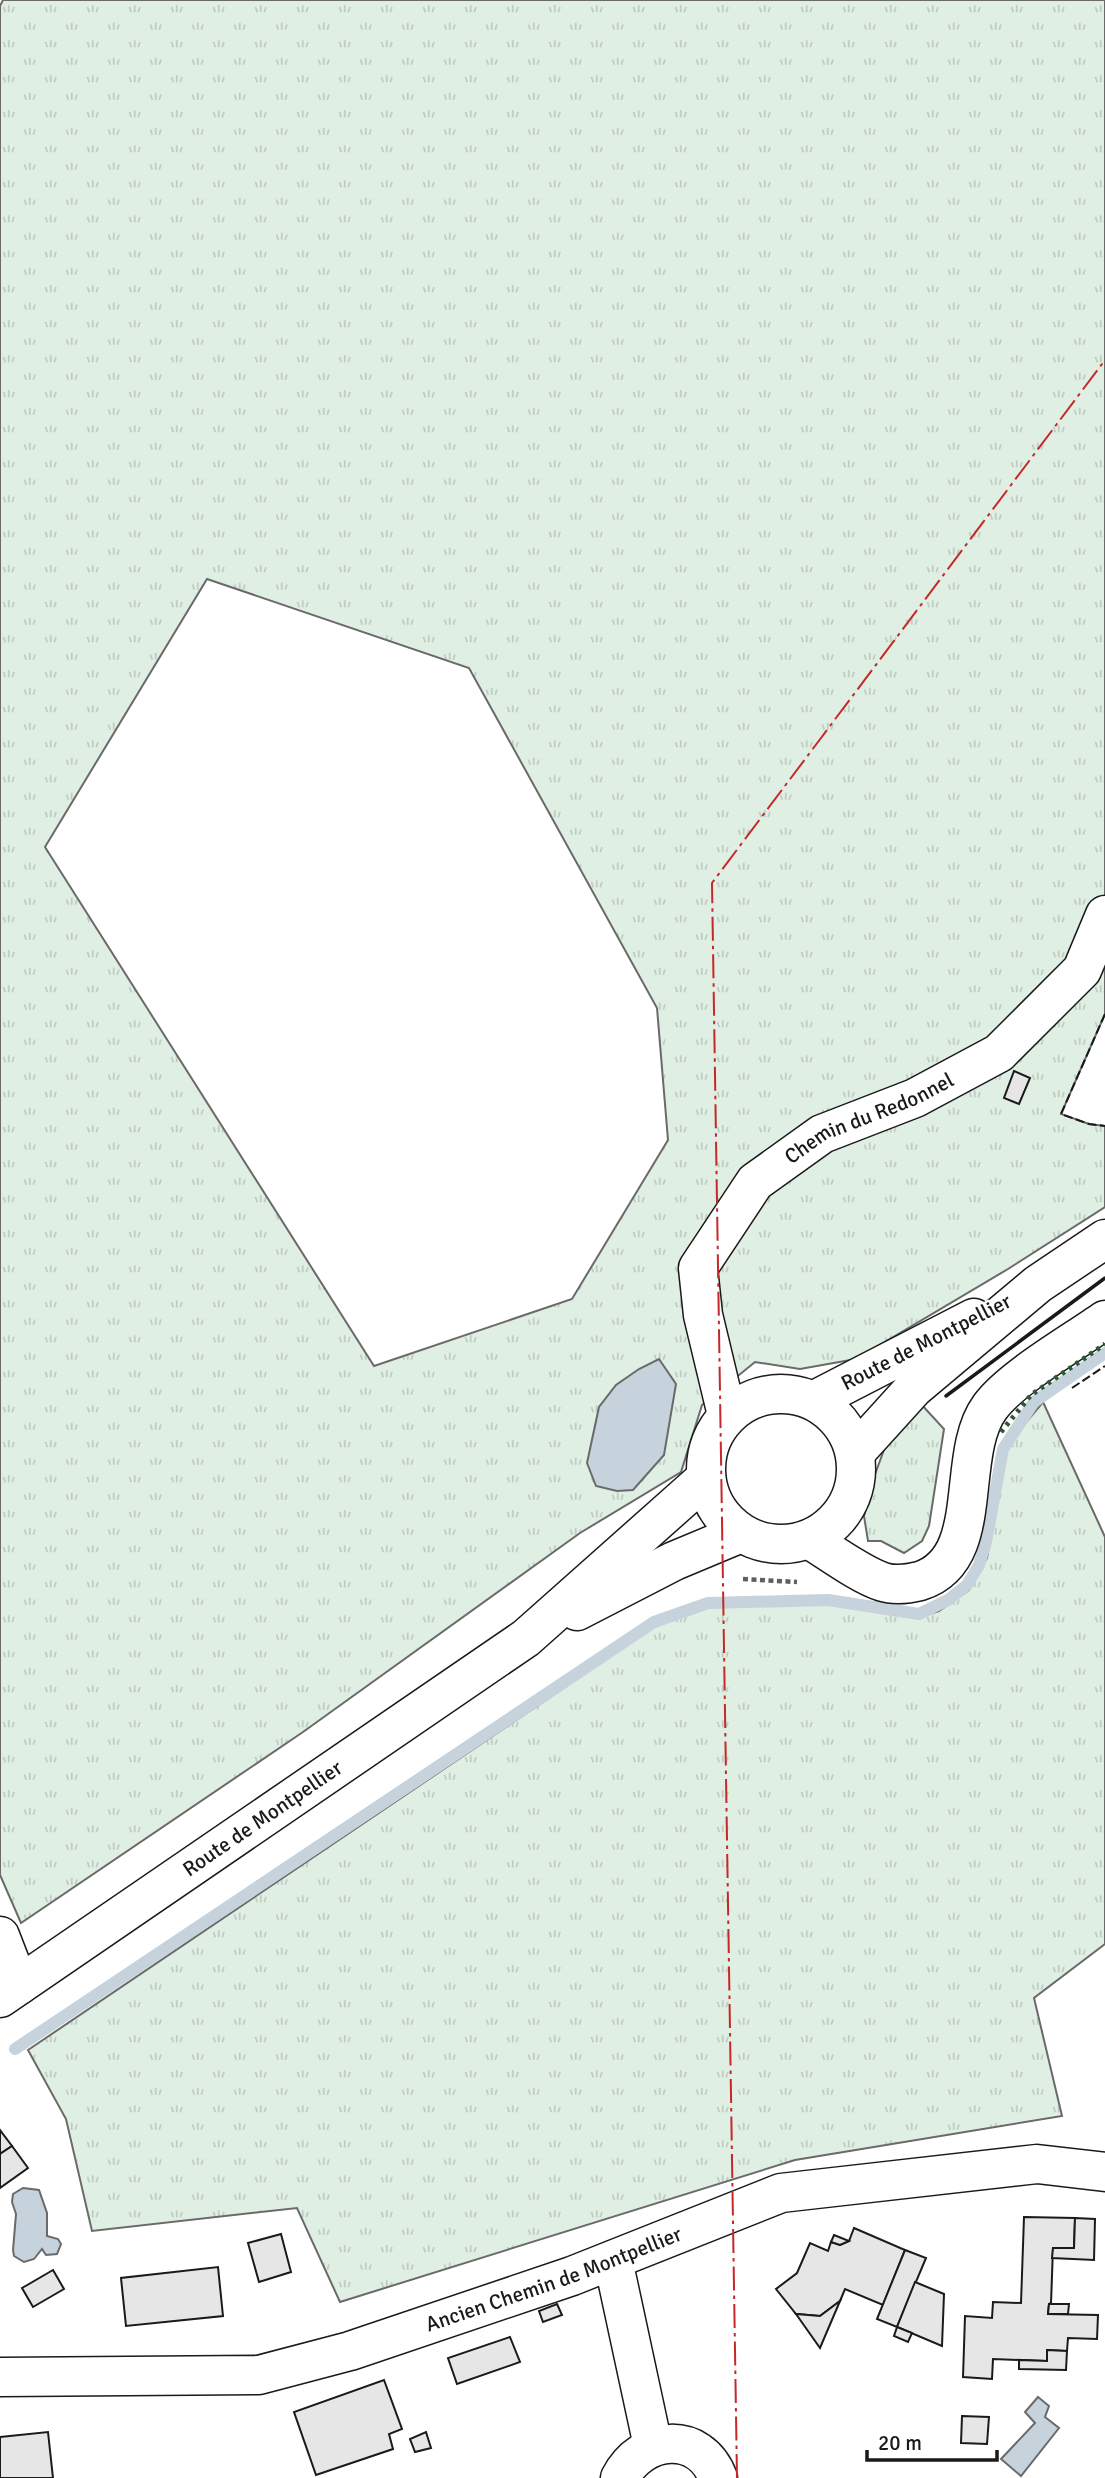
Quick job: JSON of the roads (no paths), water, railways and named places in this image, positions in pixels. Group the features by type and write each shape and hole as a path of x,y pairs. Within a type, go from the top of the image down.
{"street":[{"name":"Chemin du Redonnel","path":"743,1406 712,1354 703,1315 698,1268 755,1182 822,1134 915,1098 999,1053 1082,970 1105,915"},
{"name":"Route de Montpellier","path":"856,1452 914,1388 1038,1284 1105,1239"},
{"name":"Route de Montpellier","path":"815,1400 1038,1284"},
{"path":"809,1539 883,1582 907,1585 931,1577 950,1561 961,1537 975,1438 989,1407 1010,1385 1105,1320"},
{"name":"Route de Montpellier","path":"9,1991 526,1638 674,1561 741,1533 763,1542 786,1544 809,1539 828,1528 843,1513 853,1494 857,1474 856,1452 841,1421 815,1400 796,1394 777,1393 743,1406"},
{"path":"741,1533 718,1509 706,1478 709,1444 717,1429 743,1406"},
{"name":"Route de Montpellier","path":"526,1638 706,1478"},
{"path":"843,1513 855,1567"},
{"path":"0,1936 9,1991"},
{"name":"Ancien Chemin de Montpellier","path":"0,2377 259,2375 350,2350 613,2260 780,2193 1037,2164 1105,2172"},
{"path":"613,2260 653,2446"},
{"path":"620,2478 627,2465 638,2454 653,2446 671,2443 688,2447 704,2456 718,2478"}],"waterway":[{"path":"15,2049 654,1622 708,1603 828,1600 919,1614 948,1600 967,1585 979,1565 986,1542 1003,1449 1034,1402 1105,1353"}]}
